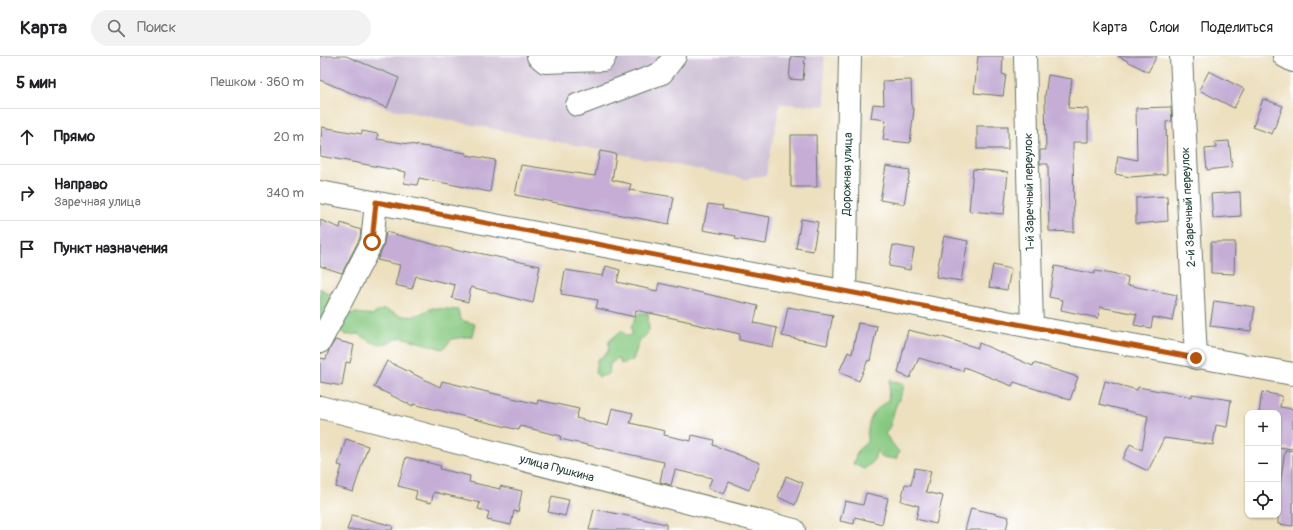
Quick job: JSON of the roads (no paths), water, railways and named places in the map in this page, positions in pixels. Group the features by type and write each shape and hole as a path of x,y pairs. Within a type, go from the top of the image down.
{"street":[{"path":"538,56 545,62 603,60 605,56"},
{"path":"577,105 662,73 676,56"},
{"name":"Дорожная улица","path":"845,292 850,56"},
{"name":"1-й Заречный переулок","path":"1025,56 1032,328"},
{"name":"2-й Заречный переулок","path":"1181,56 1196,358"},
{"path":"1284,56 1293,61"},
{"path":"320,192 1032,328 1293,374"},
{"path":"320,342 372,242 376,202"},
{"name":"улица Пушкина","path":"320,406 794,530"}]}
